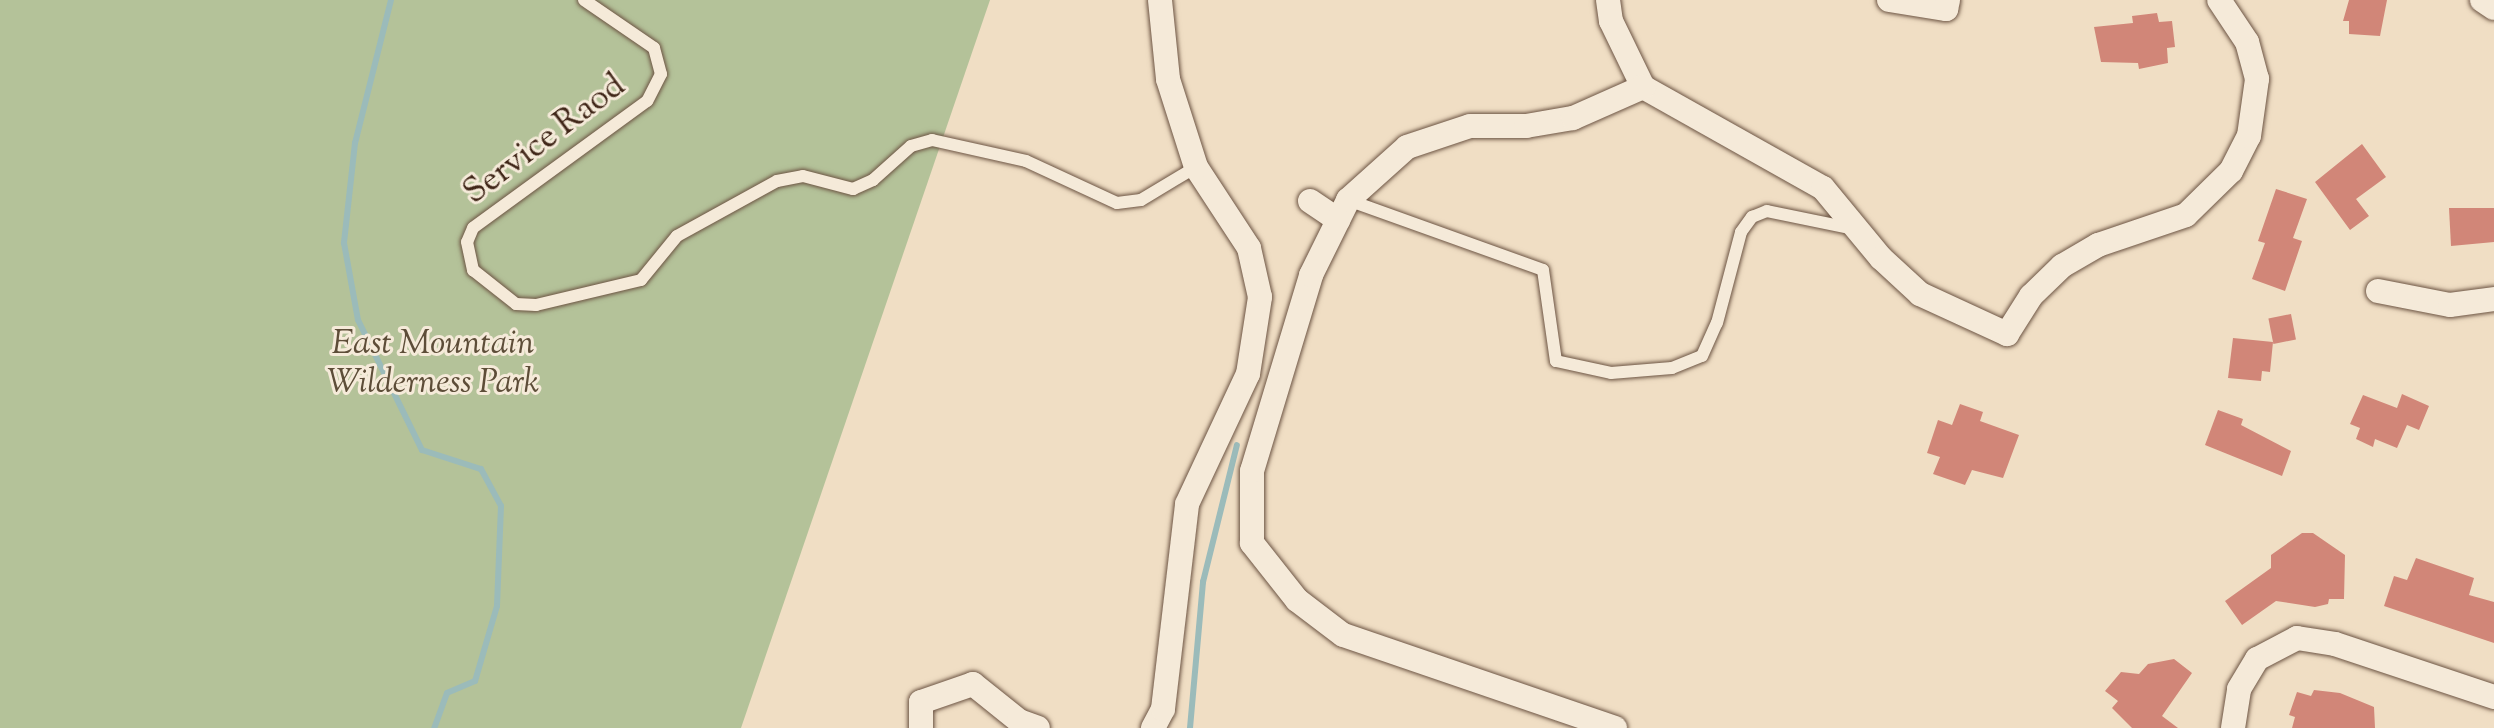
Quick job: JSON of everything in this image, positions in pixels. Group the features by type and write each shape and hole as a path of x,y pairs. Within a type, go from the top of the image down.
{"street":[{"path":"1153,728 1163,709 1170,616 1187,504 1248,374 1260,297 1249,248 1196,167 1168,79 1160,0"},
{"path":"1608,0 1611,21 1643,87 1823,188 1881,258 1920,294 2007,334 2031,296 2062,266 2098,245 2168,224 2218,188 2242,153 2257,99 2247,42 2219,0"},
{"path":"1889,0 1946,9 1948,0"},
{"path":"2482,0 2494,8"},
{"path":"1615,728 1343,635 1297,600 1252,543 1252,471 1311,275 1343,210 1407,147 1470,126 1526,126 1573,118 1643,87"},
{"path":"1310,201 1343,210"},
{"path":"2378,291 2450,305 2494,299"},
{"path":"2233,728 2239,689 2257,659 2297,638 2335,644 2494,697"},
{"path":"921,728 921,702 973,684 1019,721 1038,728"}],"lane":[{"name":"Service Raod","path":"584,0 654,48 661,74 647,101 473,228 467,242 473,270 516,304 536,305 641,280 677,236 777,181 803,176 853,189 873,180 911,146 932,140 1026,161 1117,203 1141,200 1196,167"},
{"path":"1343,210 1543,270 1556,361 1611,373 1672,368 1702,356 1717,323 1741,232 1752,217 1767,211 1861,231"}],"green space":[{"name":"East Mountain Wilderness Park","path":"0,0 990,0 741,728 0,728"}],"building":[{"path":"2349,0 2387,0 2380,36 2349,34 2349,21 2343,21"},
{"path":"2157,13 2159,22 2172,21 2175,47 2167,48 2168,63 2139,69 2138,63 2101,62 2094,27 2133,23 2132,16"},
{"path":"2362,144 2386,177 2356,199 2369,216 2350,230 2315,182"},
{"path":"2276,189 2307,199 2293,238 2302,241 2285,291 2252,279 2265,243 2258,241"},
{"path":"2449,208 2494,208 2494,242 2451,246"},
{"path":"2291,314 2296,340 2273,344 2268,318"},
{"path":"2233,338 2273,342 2270,372 2262,371 2261,381 2228,378"},
{"path":"2402,394 2429,406 2419,430 2407,425 2397,448 2375,439 2373,447 2356,439 2360,428 2350,424 2363,395 2397,408"},
{"path":"1960,404 1983,412 1980,421 2019,435 2003,478 1972,470 1965,485 1933,474 1940,457 1927,453 1938,420 1952,425"},
{"path":"2218,410 2243,419 2241,425 2291,451 2282,476 2205,445"},
{"path":"2302,533 2313,533 2345,555 2344,599 2329,599 2328,604 2315,607 2276,601 2242,625 2225,601 2271,568 2271,555"},
{"path":"2416,558 2474,578 2469,595 2494,602 2494,643 2384,606 2394,576 2407,580"},
{"path":"2174,659 2192,673 2162,716 2178,728 2132,728 2112,708 2118,701 2105,691 2121,672 2139,674 2148,664"},
{"path":"2314,690 2340,693 2374,707 2375,728 2292,728 2295,717 2289,715 2297,692 2311,696"}],"waterway":[{"path":"391,0 355,143 344,243 358,320 422,450 481,469 501,506 497,606 475,681 447,693 434,728"},
{"path":"1190,728 1203,582 1237,445"}]}
